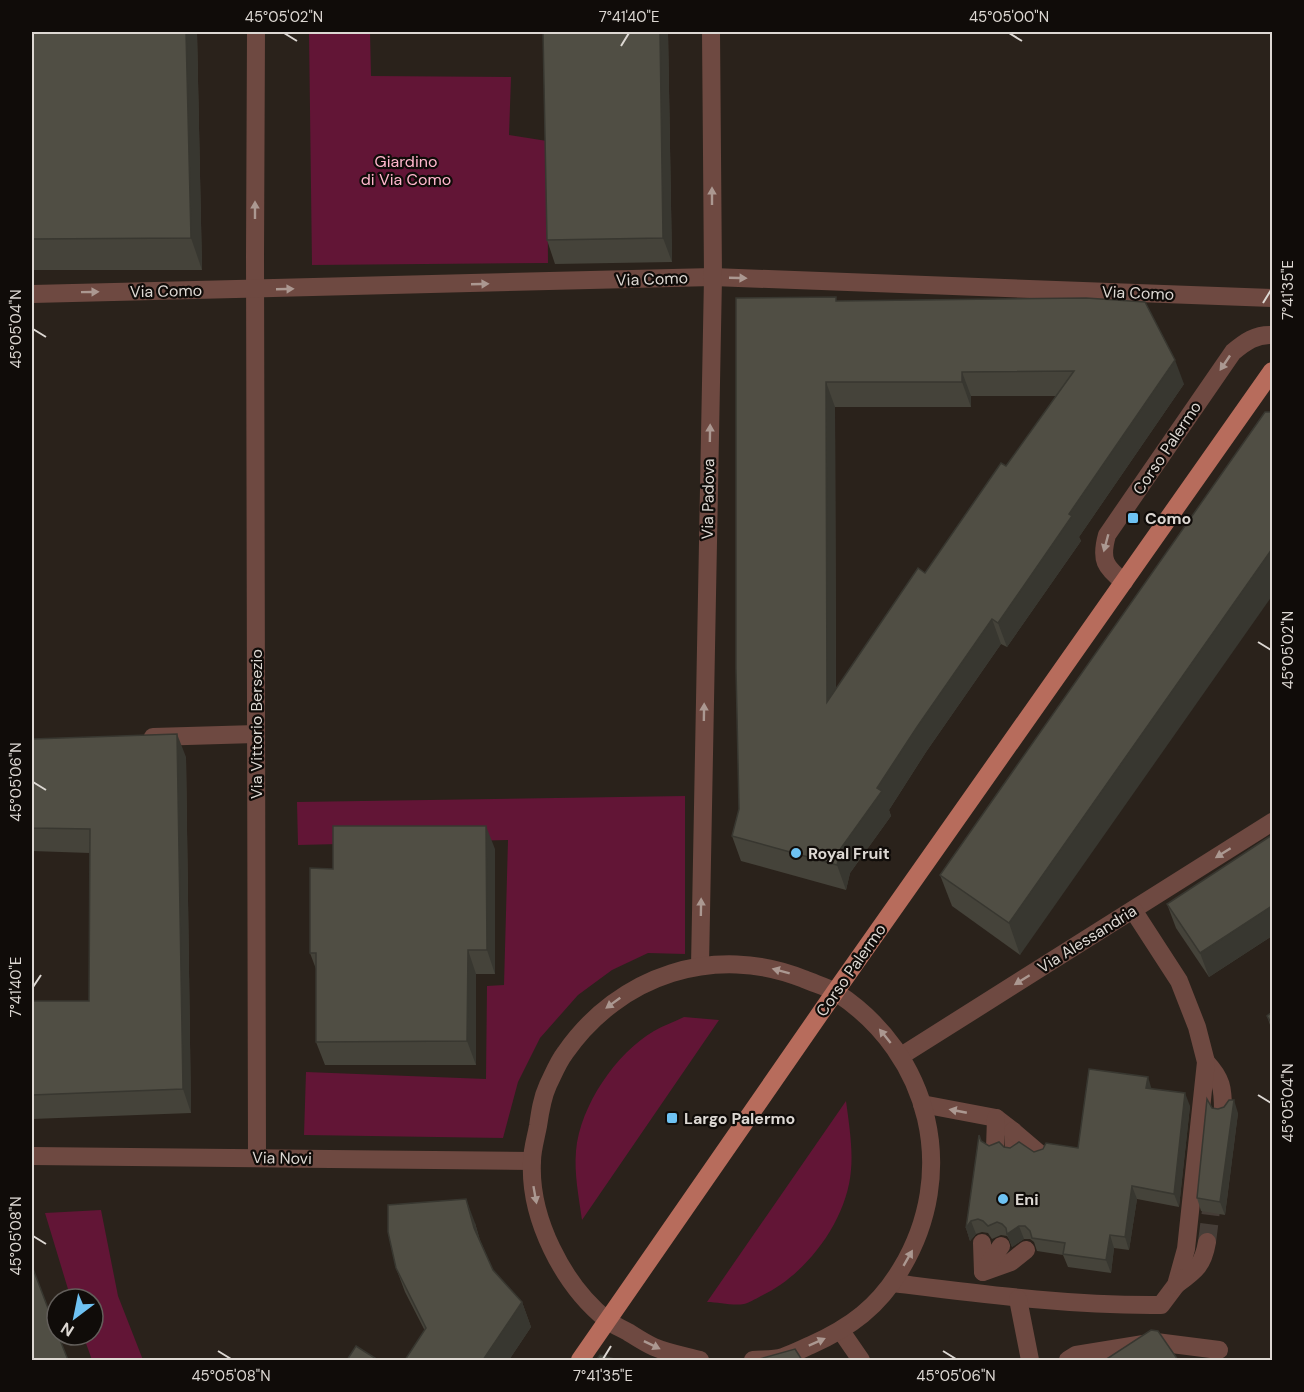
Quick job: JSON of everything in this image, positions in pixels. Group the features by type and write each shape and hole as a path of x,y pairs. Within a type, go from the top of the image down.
{"main road":[{"name":"Corso Palermo","path":"580,1360 835,992 1272,371"}],"street":[{"name":"Via Vittorio Bersezio","path":"256,32 257,1158"},
{"name":"Via Padova","path":"700,966 713,277 711,32"},
{"name":"Via Como","path":"32,294 713,277 1272,298"},
{"name":"Corso Palermo","path":"1124,582 1109,569 1104,560 1107,535 1233,352 1246,341 1259,335 1272,334"},
{"path":"138,737 256,734"},
{"name":"Via Alessandria","path":"901,1056 1272,822"},
{"path":"1132,910 1179,981 1197,1027 1206,1062 1186,1249 1176,1285"},
{"path":"700,1360 656,1348 607,1321 575,1287 552,1251 537,1208 533,1191 532,1161 543,1095 564,1054 599,1014 630,991 664,975 700,966 744,964 782,970 835,992 873,1022 901,1056 919,1091 929,1126 932,1163 927,1209 914,1247 893,1283 866,1312 841,1331 783,1357 753,1360"},
{"path":"1206,1062 1217,1074 1223,1089 1223,1111"},
{"path":"922,1104 996,1118 1040,1154"},
{"path":"994,1148 996,1118"},
{"path":"1013,1131 1014,1150"},
{"name":"Via Novi","path":"32,1156 532,1161"},
{"path":"893,1283 1018,1299 1161,1305 1176,1285 1196,1271 1204,1260 1208,1242"},
{"path":"982,1243 983,1272"},
{"path":"962,1292 983,1272 1001,1246"},
{"path":"983,1272 1011,1262 1026,1250"},
{"path":"1018,1299 1030,1360"},
{"path":"841,1331 861,1360"},
{"path":"1068,1360 1076,1355 1156,1342 1219,1350"}],"green space":[{"name":"Giardino di Via Como","path":"309,32 370,32 371,76 511,77 509,135 547,141 548,263 312,265"},
{"path":"685,796 685,954 648,953 612,970 578,995 540,1038 518,1082 503,1138 304,1135 306,1072 486,1079 487,986 504,985 508,840 298,845 297,802"},
{"path":"684,1017 719,1020 582,1220 576,1177 576,1151 579,1134 592,1099 602,1082 626,1053 654,1031"},
{"path":"846,1101 851,1170 842,1208 833,1227 808,1260 778,1287 746,1303 707,1302"},
{"path":"101,1210 118,1296 143,1360 92,1360 87,1347 105,1347 105,1287 67,1287 45,1213"}],"building":[{"path":"32,32 186,32 191,238 32,239"},
{"path":"543,32 660,32 663,238 547,240"},
{"path":"836,297 836,301 1086,298 1145,302 1175,360 1069,514 1072,516 998,623 992,619 917,727 877,788 882,791 841,848 837,865 732,836 739,809 736,669 736,298","holes":["1074,371 1006,466 1001,463 925,573 918,568 827,702 826,382 962,382 962,372"]},
{"path":"1265,412 1272,412 1272,549 1009,923 940,875"},
{"path":"177,734 183,1089 32,1095 32,1001 89,1001 90,829 32,828 32,739"},
{"path":"333,826 486,826 487,950 468,950 467,1041 316,1042 316,953 310,953 310,868 333,869"},
{"path":"1272,835 1272,906 1200,953 1167,904"},
{"path":"1272,1012 1272,1024 1267,1016"},
{"path":"1089,1069 1148,1077 1146,1088 1185,1093 1174,1194 1132,1186 1125,1237 1110,1235 1106,1260 1063,1254 1065,1243 1032,1238 1025,1226 1019,1226 1007,1234 1002,1224 997,1222 988,1226 978,1219 971,1221 966,1228 979,1135 981,1141 989,1146 999,1142 1004,1147 1010,1148 1019,1142 1034,1152 1043,1149 1046,1143 1078,1148"},
{"path":"1207,1099 1212,1108 1218,1109 1224,1107 1229,1100 1234,1100 1220,1202 1197,1198"},
{"path":"466,1199 474,1228 493,1270 522,1302 483,1360 405,1360 426,1328 396,1268 388,1232 388,1205"},
{"path":"32,1266 45,1300 45,1347 63,1347 68,1360 32,1360"},
{"path":"1151,1330 1158,1331 1178,1360 1105,1360"},
{"path":"356,1346 378,1360 347,1360"},
{"path":"795,1349 802,1360 756,1360"},
{"path":"600,1355 618,1360 596,1360"}],"tunnel":[{"path":"1207,1242 1214,1187"}],"place":[{"name":"Como","path":"1133,518"},
{"name":"Royal Fruit","path":"796,853"},
{"name":"Largo Palermo","path":"672,1118"},
{"name":"Eni","path":"1003,1199"}]}
